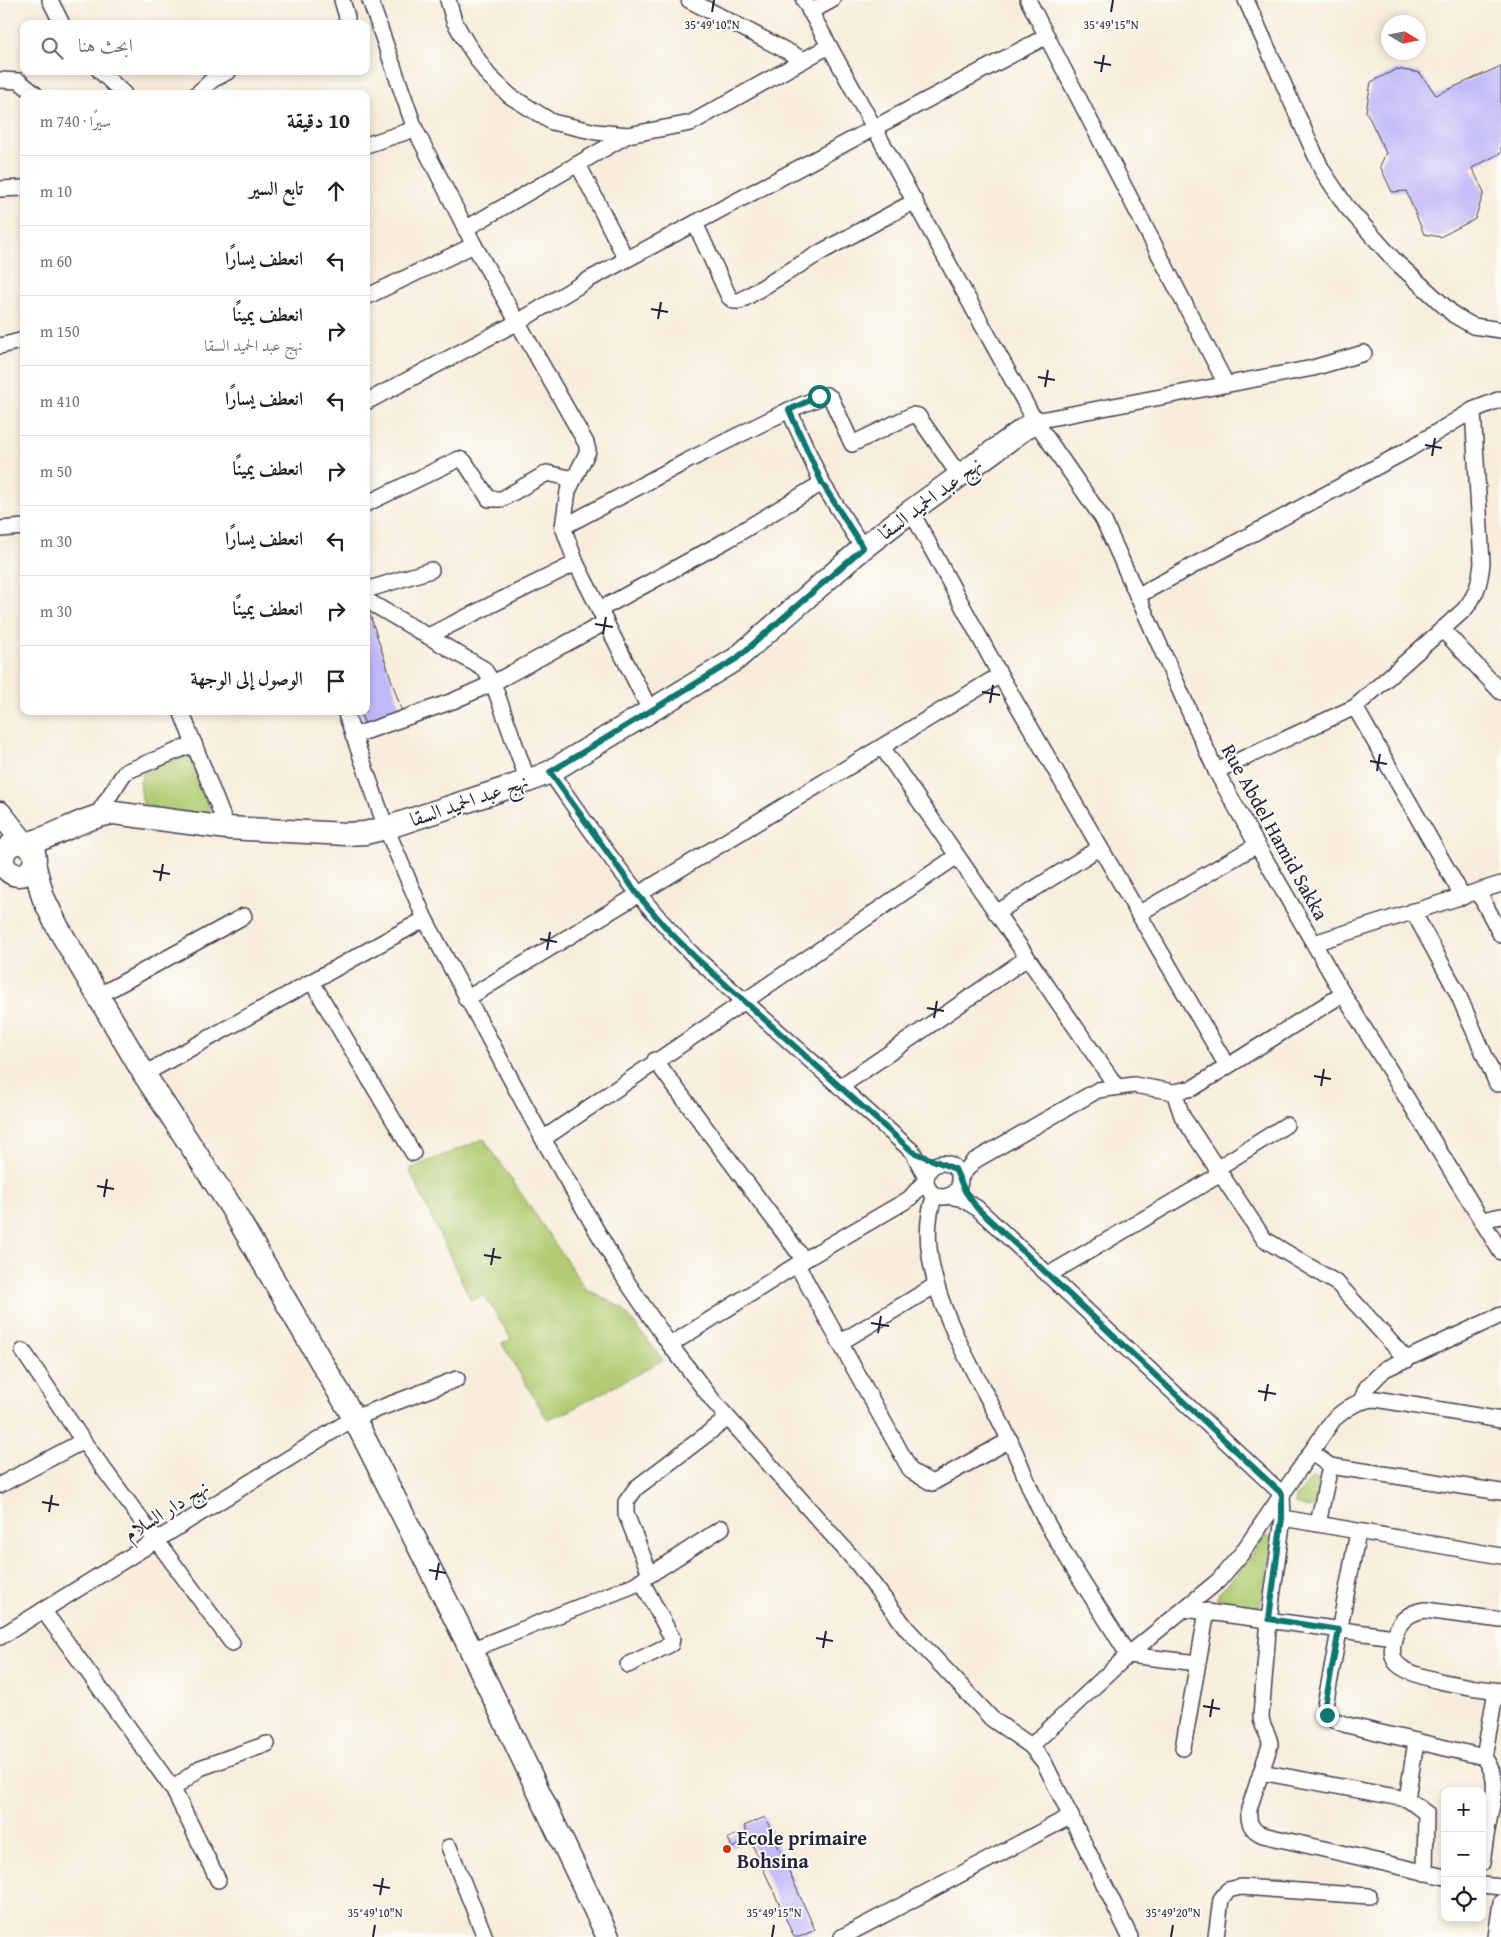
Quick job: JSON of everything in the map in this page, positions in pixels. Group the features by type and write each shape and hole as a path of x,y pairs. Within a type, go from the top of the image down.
{"main road":[{"name":"نهج عبد الحميد السقا","path":"31,856 63,830 97,815 114,813 227,828 346,834 386,828 550,772 736,659 863,548 911,510 1035,421"},
{"path":"0,812 31,856 42,897 56,926 144,1074 231,1207 354,1418 470,1650 608,1937"},
{"path":"0,818 5,867 56,926"},
{"path":"5,867 10,846 31,856"}],"street":[{"path":"50,0 60,20"},
{"path":"342,0 347,20"},
{"path":"370,0 415,129 474,245 588,451 568,491 563,527 576,563 651,712"},
{"path":"448,0 454,21 466,42 488,75 510,96 552,122 596,132 628,135 691,123 828,46"},
{"path":"689,0 804,60"},
{"path":"807,6 832,0"},
{"path":"1028,0 1226,384"},
{"path":"1246,0 1322,170 1346,206 1396,261 1454,315 1473,326 1501,330"},
{"name":"Rue Abdel Hamid Sakka","path":"807,6 1035,421 1103,519 1216,771 1257,845 1343,994 1501,1252"},
{"path":"370,400 518,322 626,259 1047,36"},
{"path":"104,75 120,90"},
{"path":"201,90 212,80 221,75"},
{"path":"0,80 19,81 30,90"},
{"path":"370,144 415,129"},
{"path":"465,228 628,135"},
{"path":"578,164 626,259"},
{"path":"0,189 20,188"},
{"path":"695,223 729,297 734,301 740,301 821,252 915,201"},
{"path":"370,295 391,283 474,245"},
{"path":"0,346 20,341"},
{"path":"1035,421 1314,368 1364,353"},
{"path":"563,527 789,410 826,395 831,398 852,444 916,415 959,475"},
{"path":"1137,596 1406,451 1474,410 1501,399"},
{"path":"789,410 822,483 863,548"},
{"path":"1216,771 1354,707 1474,598 1480,582 1482,563 1474,410"},
{"path":"370,502 459,459 464,461 489,499 494,501 502,500 547,473 574,480"},
{"path":"353,736 453,701 493,683 822,483"},
{"path":"911,510 1000,675 1227,1066"},
{"path":"0,529 20,527"},
{"path":"428,636 576,563"},
{"path":"370,589 431,570"},
{"path":"370,602 484,669 493,683 528,781"},
{"path":"1442,629 1501,692"},
{"path":"466,999 1000,675"},
{"path":"1354,707 1463,897"},
{"path":"183,715 227,828"},
{"path":"347,715 386,828 425,919 466,999 543,1139 625,1280 670,1345 728,1418 857,1563 907,1629 992,1719 1031,1746 1044,1762 1130,1937"},
{"path":"97,815 126,772 194,744"},
{"path":"882,747 1116,1086"},
{"path":"550,772 638,895 675,937 913,1152 933,1189 960,1198 977,1208 1282,1494 1282,1518 1269,1619 1260,1720 1270,1737 1270,1745 1249,1814 1252,1828 1259,1834 1441,1877"},
{"path":"1138,914 1257,845"},
{"path":"996,913 1099,848"},
{"path":"543,1139 655,1060 958,856"},
{"path":"1314,943 1413,911 1480,893 1501,884"},
{"path":"1480,893 1501,898"},
{"path":"1480,893 1501,935"},
{"path":"1413,911 1458,992 1497,1084 1501,1083"},
{"path":"98,996 244,916"},
{"path":"144,1074 425,919"},
{"path":"840,1087 1027,958"},
{"path":"312,982 413,1153"},
{"path":"959,1179 974,1161 1098,1090 1134,1085 1174,1092 1193,1088 1343,994"},
{"path":"655,1060 800,1262 911,1471 923,1480 932,1483 1010,1440"},
{"path":"1174,1092 1182,1116 1217,1172 1264,1240 1338,1284 1407,1360"},
{"path":"1048,1275 1217,1172 1286,1125"},
{"path":"670,1345 800,1262 909,1199 933,1189 957,1189 958,1173 947,1164 913,1152"},
{"path":"974,1161 931,1168 933,1189 926,1228 936,1285 956,1335 1010,1440 1041,1512 1128,1655"},
{"path":"959,1179 977,1208"},
{"path":"1482,1220 1501,1216"},
{"path":"841,1342 936,1285"},
{"path":"1361,1401 1367,1387 1386,1369 1501,1315"},
{"path":"23,1351 83,1441 232,1643"},
{"name":"نهج دار السلام","path":"0,1637 354,1418 457,1379"},
{"path":"1031,1746 1128,1655 1218,1581 1242,1552 1333,1420 1352,1404 1376,1399 1389,1400 1501,1420"},
{"path":"628,1665 671,1644 672,1638 646,1577 626,1514 626,1502 636,1488 728,1418"},
{"path":"0,1485 83,1441"},
{"path":"1311,1452 1330,1466 1501,1492"},
{"path":"1318,1524 1330,1466"},
{"path":"1282,1518 1501,1556"},
{"path":"470,1650 583,1607 646,1577 722,1528"},
{"path":"1358,1532 1325,1705 1327,1715 1331,1719 1347,1725 1484,1757 1492,1767 1496,1788 1486,1841"},
{"path":"1185,1609 1394,1637"},
{"path":"43,1610 173,1789 218,1880"},
{"path":"1484,1757 1498,1691 1411,1674 1395,1662 1392,1649 1394,1637 1402,1620 1415,1611 1425,1610 1501,1620"},
{"path":"1183,1748 1207,1611"},
{"path":"1128,1655 1198,1663"},
{"path":"1407,1799 1416,1741"},
{"path":"173,1789 200,1768 266,1744"},
{"path":"1261,1772 1407,1799 1425,1810 1425,1873"},
{"path":"842,1937 1071,1816"},
{"path":"450,1847 485,1937"},
{"path":"1486,1885 1501,1887"},
{"path":"1216,1937 1220,1904 1228,1890 1241,1887 1369,1896"},
{"path":"1496,1937 1501,1902"}],"green space":[{"path":"185,755 191,758 210,810 188,813 143,805 140,783 144,772"},
{"path":"484,1139 585,1288 622,1308 663,1360 569,1411 547,1419 502,1344 511,1339 484,1295 471,1301 409,1169"},
{"path":"1313,1477 1319,1481 1314,1506 1309,1508 1295,1504 1296,1497"},
{"path":"1267,1536 1273,1540 1262,1600 1259,1606 1250,1608 1221,1604 1218,1597 1220,1592 1245,1565 1264,1537"}],"building":[{"path":"1501,66 1501,153 1472,168 1484,192 1475,219 1440,237 1424,234 1406,191 1392,192 1380,166 1386,153 1366,111 1371,82 1397,69 1420,73 1436,95"},
{"path":"370,615 402,712 365,725 361,715 370,715"},
{"path":"765,1817 815,1930 799,1937 794,1937 744,1826"},
{"path":"740,1833 744,1843 732,1848 728,1838"}],"place":[{"name":"Ecole primaire Bohsina","path":"727,1849"}],"route":[{"path":"819,396 789,410 822,483 863,548 736,659 550,772 638,895 668,930 696,958 913,1152 950,1165 955,1169 965,1191 977,1208 1282,1494 1282,1518 1269,1619 1339,1630 1325,1705 1327,1715"}]}
